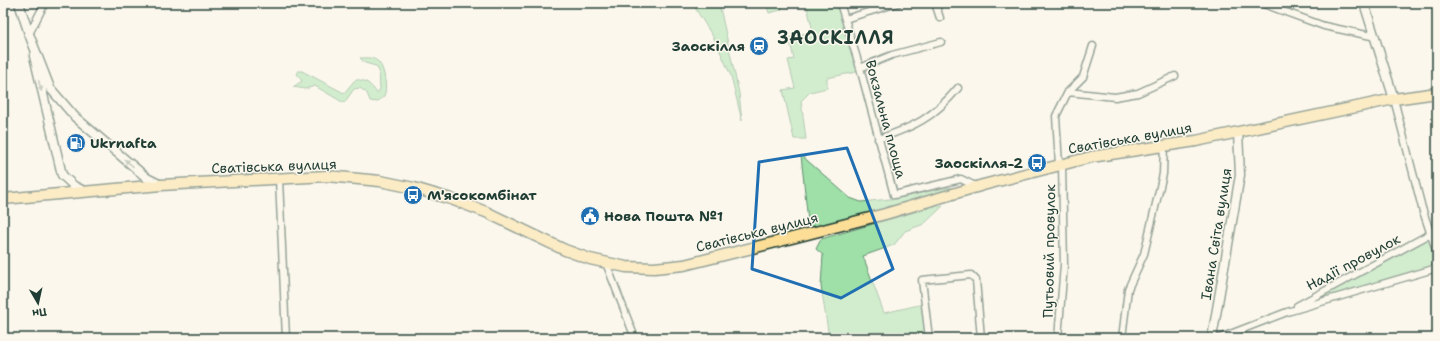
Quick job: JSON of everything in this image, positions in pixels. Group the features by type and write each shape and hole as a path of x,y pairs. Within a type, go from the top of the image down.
{"main road":[{"name":"Сватівська вулиця","path":"3,199 161,185 328,176 380,181 414,188 486,212 565,250 606,263 626,267 654,268 684,265 815,232 1091,157 1238,133 1394,99 1437,93"}],"street":[{"path":"19,3 29,34 50,88 63,104 147,178 161,185"},
{"path":"45,3 29,34 39,84 62,175 74,186 84,191"},
{"name":"Вокзальна площа","path":"840,3 860,68 894,195 961,179 977,187"},
{"path":"845,19 898,3"},
{"path":"935,3 940,18"},
{"path":"1262,3 1324,26 1376,37"},
{"path":"1364,3 1376,37 1430,234 1437,253"},
{"path":"860,68 892,56 941,42"},
{"name":"Путьовий провулок","path":"1058,338 1064,265 1061,165 1056,116 1068,92 1083,77 1092,46"},
{"path":"1068,92 1115,97 1138,93 1175,76"},
{"path":"878,139 910,128 943,106 958,88"},
{"name":"Івана Світа вулиця","path":"1212,338 1240,175 1238,133"},
{"path":"1122,338 1128,289 1144,254 1163,174 1164,146"},
{"path":"279,179 286,338"},
{"name":"Надії провулок","path":"1287,312 1430,234"},
{"path":"606,263 635,338"},
{"name":"Надії провулок","path":"1220,338 1287,312 1437,268"},
{"path":"929,338 922,280 971,275 976,280 981,338"}],"highlighted area":[{"path":"847,148 893,269 841,298 752,269 759,162"}],"green space":[{"path":"692,3 719,3 739,93 742,121 731,76 715,40"},
{"path":"766,3 795,3 783,6 781,10 769,13"},
{"path":"806,3 840,3 861,71 827,78 827,88 810,92 801,101 806,139 794,139 783,90 795,88 788,60 794,59 789,38 813,31"},
{"path":"360,58 370,58 376,60 379,62 383,70 386,89 383,97 377,102 370,101 367,93 360,88 354,89 344,103 315,86 305,89 293,87 302,81 297,74 298,71 302,71 344,93 355,80 362,80 373,87 377,93 380,89 379,71 376,66 365,63"},
{"path":"801,155 850,198 861,202 899,198 949,187 954,189 809,231"},
{"path":"935,206 943,206 924,224 905,231 894,245 863,256 884,313 923,304 929,338 829,338 821,286 823,255 816,249 821,239"},
{"path":"1430,234 1437,253 1437,268 1287,312"}],"place":[{"name":"Заоскiлля","path":"759,46"},
{"name":"Ukrnafta","path":"76,143"},
{"name":"Заоскілля-2","path":"1037,163"},
{"name":"М'ясокомбінат","path":"413,195"},
{"name":"Нова Пошта №1","path":"590,216"}],"district":[{"name":"ЗАОСКIЛЛЯ","path":"836,38"}]}
